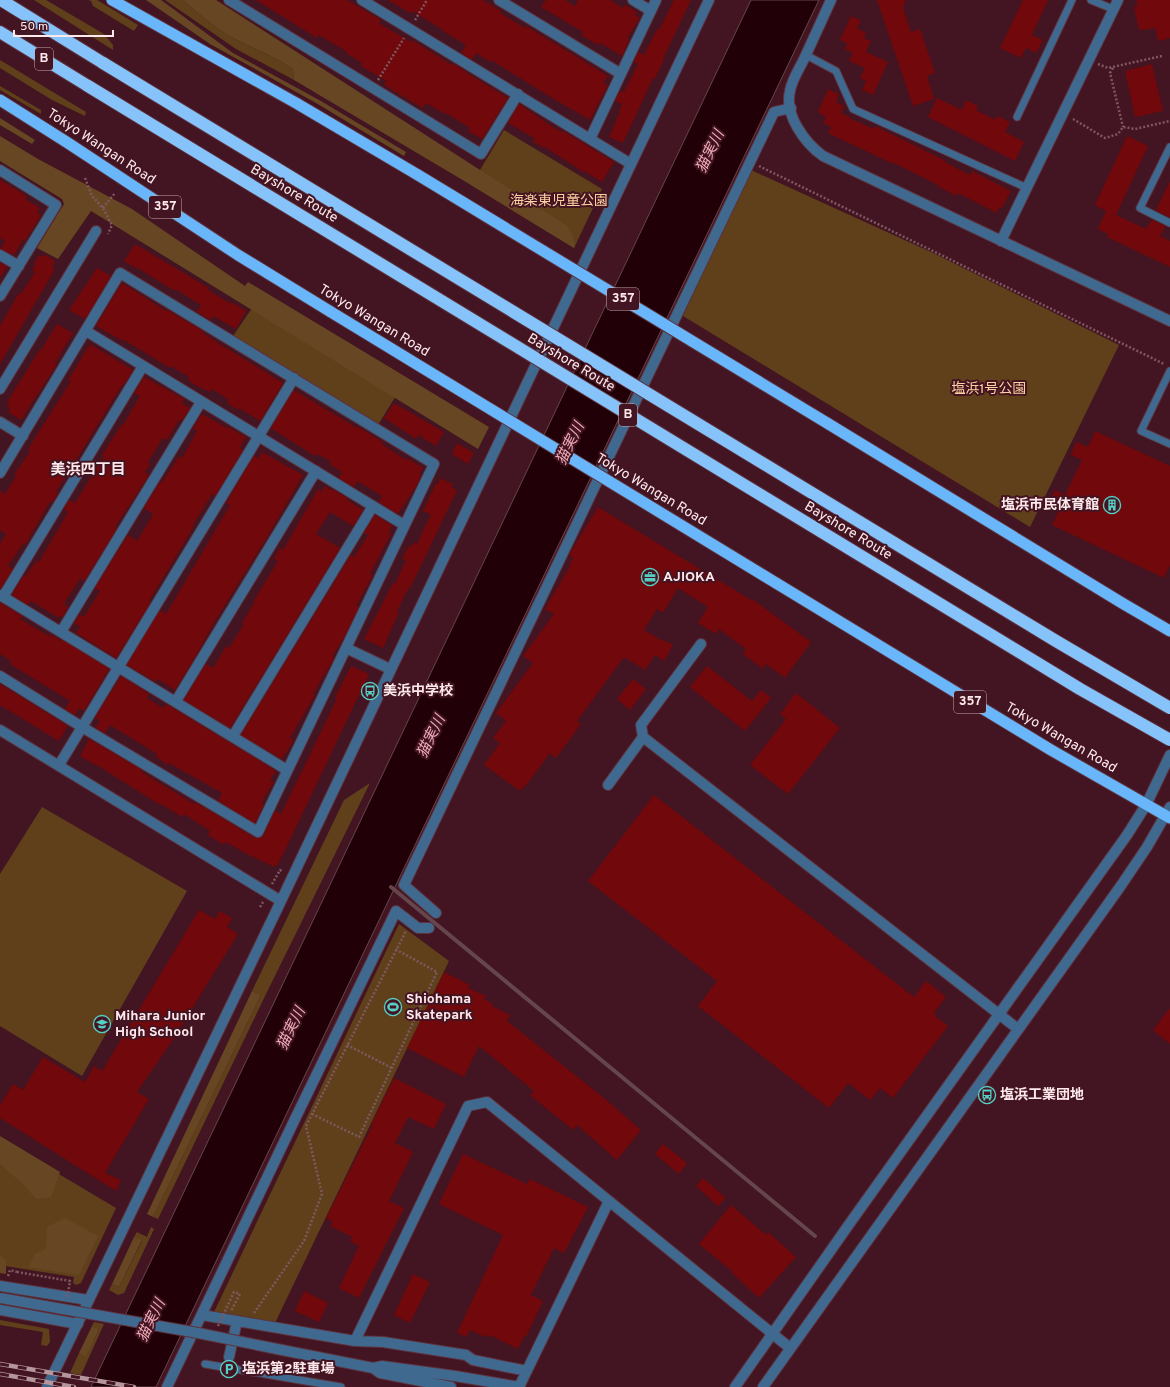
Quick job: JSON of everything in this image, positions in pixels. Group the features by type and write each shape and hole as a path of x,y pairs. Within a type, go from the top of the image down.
{"highway":[{"name":"Bayshore Route","path":"1,0 1056,641 1170,708"},
{"name":"357","path":"112,0 296,103 418,175 1170,631"},
{"name":"Bayshore Route","path":"0,32 1080,689 1170,740"},
{"name":"Tokyo Wangan Road","path":"0,100 238,255 331,312 1044,746 1146,805 1169,814"}],"street":[{"path":"229,0 481,154 518,94"},
{"path":"362,0 631,164"},
{"path":"499,0 621,74"},
{"path":"633,0 651,11"},
{"path":"590,139 656,0"},
{"path":"47,1387 281,901 709,0"},
{"path":"831,0 790,91 789,100 794,120 802,136 814,149 823,156 1170,321"},
{"path":"1000,241 1116,4"},
{"path":"436,913 404,885 774,112 791,108"},
{"path":"0,170 56,205 0,296"},
{"path":"0,389 96,230"},
{"path":"0,254 18,266"},
{"path":"0,473 120,273 434,464 258,832 82,727 0,676"},
{"path":"86,331 404,525"},
{"path":"143,366 2,596 234,736 287,770"},
{"path":"59,765 294,378"},
{"path":"61,632 201,402"},
{"path":"0,422 23,436"},
{"path":"176,701 316,471"},
{"path":"234,736 373,506"},
{"path":"701,644 641,724 644,737 1018,1030"},
{"path":"346,648 390,669"},
{"path":"0,730 281,901"},
{"path":"608,785 644,737"},
{"path":"735,1387 1127,835 1146,805 1170,755"},
{"path":"763,1387 1120,887 1169,814"},
{"path":"168,1387 295,1119 396,911 418,928 429,928"},
{"path":"355,1341 468,1106 487,1102 790,1348"},
{"path":"0,1298 198,1333 373,1368 382,1366 520,1387 609,1201"},
{"path":"0,1286 88,1300"},
{"path":"0,1310 78,1324"},
{"path":"202,1315 355,1341 383,1342 466,1355 474,1360 527,1370"},
{"path":"229,1357 242,1322"},
{"path":"373,1368 380,1373 451,1387"}],"lane":[{"path":"1017,117 1072,0"},
{"path":"1091,0 1116,4"},
{"path":"805,56 836,71 853,109 1027,188"},
{"path":"1170,147 1140,208 1170,223"},
{"path":"1170,371 1141,431 1170,444"},
{"path":"226,1368 229,1357"},
{"path":"205,1364 341,1387"}],"path":[{"path":"373,89 427,0"},
{"path":"1097,64 1108,68 1162,56"},
{"path":"1072,118 1105,138 1118,134 1123,127 1110,73 1113,67"},
{"path":"1123,127 1135,129 1170,121"},
{"path":"750,162 1170,367"},
{"path":"85,178 92,196 103,208 112,226"},
{"path":"103,208 115,193"},
{"path":"242,1322 304,1241 322,1194 306,1126 395,949 411,922"},
{"path":"312,1114 359,1137 437,972 395,949"},
{"path":"347,1045 392,1068"},
{"path":"8,1277 10,1270 70,1281 67,1299"},
{"path":"218,1327 234,1292 240,1294 232,1311"}],"green space":[{"path":"34,0 46,0 104,34 113,45 113,50"},
{"path":"88,0 97,0 138,25 134,31 93,6 91,1"},
{"path":"165,0 183,0 221,31 293,69 294,80 236,49"},
{"path":"0,60 86,112 85,116 52,100 0,68"},
{"path":"0,86 41,110 41,114 0,90"},
{"name":"海楽東児童公園","path":"504,130 602,189 574,248 471,185"},
{"name":"塩浜1号公園","path":"751,170 933,253 1119,345 1030,527 683,316"},
{"path":"261,295 405,381 378,425 233,336"},
{"path":"370,783 267,992 158,1219 153,1217 261,995 252,991 344,800"},
{"path":"42,807 187,891 82,1076 0,1026 0,874"},
{"path":"399,924 449,961 275,1323 214,1312"},
{"path":"0,1139 116,1208 81,1283 76,1285 73,1283 74,1277 5,1266 0,1270"},
{"path":"151,1227 154,1229 124,1293 118,1295 109,1290 112,1284 119,1287 142,1241 134,1237 137,1232 147,1237"},
{"path":"0,1320 49,1329 50,1342 47,1346 41,1345 43,1332 0,1325"},
{"path":"94,1322 104,1324 81,1375 70,1373 79,1353 86,1356 99,1329 92,1326"}],"shaded area":[{"path":"146,0 161,0 233,53 321,101 406,152 404,156 316,103 210,44"},
{"path":"183,0 216,0 567,226 573,236 575,245 574,248 294,80 293,69 221,31"},
{"path":"0,118 35,140 32,144 0,125"},
{"path":"0,136 38,159 132,209 245,286 248,282 489,427 478,449 91,211 58,259 37,248 64,204 62,199 0,161"},
{"path":"252,991 261,995 153,1217 147,1214"},
{"path":"0,1136 60,1172 51,1197 36,1199 24,1185 0,1164"},
{"path":"65,1218 98,1236 79,1275 28,1267 35,1254 46,1249 47,1227"},
{"path":"134,1237 142,1240 119,1287 112,1284"},
{"path":"0,1254 6,1261 6,1274 0,1273"},
{"path":"92,1326 99,1329 86,1357 79,1353"}],"water":[{"name":"猫実川","path":"751,0 819,0 156,1387 91,1387"}],"building":[{"path":"256,0 347,0 381,20 379,23 411,42 412,40 450,64 454,64 508,98 482,139 468,131 470,128 446,113 445,114 426,103 423,108 384,85 386,81 361,66 362,63 346,53 347,52 319,35 317,38"},
{"path":"388,0 483,0 501,11 500,13 525,28 526,26 608,76 603,83 608,85 590,120 491,60 490,62 476,53 472,60 461,53 466,45 412,11 410,13"},
{"path":"546,0 565,0 575,6 578,0 610,0 623,8 625,5 637,12 635,15 640,18 627,38 629,40 622,56 600,43 598,45 581,35 583,32 541,7"},
{"path":"674,0 691,0 655,79 653,78 623,143 609,137 622,104 615,101 620,91 624,92 638,64 634,62 638,52 644,55"},
{"path":"877,0 906,0 903,7 911,32 920,29 935,73 927,76 934,99 913,106"},
{"path":"1023,0 1048,0 1032,35 1043,40 1036,53 1026,48 1021,58 1000,48"},
{"path":"1136,0 1170,0 1170,38 1158,41 1155,28 1139,30 1134,7 1138,6"},
{"path":"851,16 861,21 857,28 866,33 864,38 871,41 866,52 888,62 873,95 862,90 866,81 860,78 865,68 849,61 853,53 845,49 847,43 840,40"},
{"path":"1152,64 1163,111 1135,117 1125,71"},
{"path":"828,89 839,94 836,102 844,106 841,113 850,117 849,118 874,129 875,126 946,161 945,162 970,175 972,171 1011,191 1002,208 999,207 997,213 958,193 956,196 937,186 938,185 894,163 893,164 828,133 831,127 823,123 826,117 818,112"},
{"path":"937,98 962,110 966,100 978,106 976,110 995,120 997,116 1010,122 1005,132 1024,142 1015,161 928,117"},
{"path":"519,104 553,127 562,132 563,131 614,162 602,182 584,171 583,172 545,147 544,148 533,142 535,139 508,123"},
{"path":"1127,136 1148,146 1116,215 1146,229 1152,220 1165,226 1160,236 1170,241 1170,267 1107,237 1108,234 1098,229 1106,211 1095,205"},
{"path":"0,180 27,196 25,199 40,208 37,213 41,215 25,241 23,240 14,255 0,249 5,241 0,238"},
{"path":"1170,181 1170,216 1169,217 1156,210"},
{"path":"135,244 209,288 208,290 231,304 232,302 246,311 236,329 213,316 210,320 197,312 201,305 124,261"},
{"path":"44,254 55,261 52,267 55,269 0,364 0,326 19,293 21,294 35,272 32,270 39,255 43,257"},
{"path":"0,263 7,266 0,278"},
{"path":"97,268 111,276 85,319 69,310"},
{"path":"122,283 166,311 167,310 203,331 203,333 215,341 283,383 260,421 239,408 238,410 227,403 229,400 212,389 210,392 197,386 188,380 189,377 171,366 170,368 124,340 123,341 96,326"},
{"path":"57,324 73,333 55,363 57,364 21,420 8,412 10,408 7,406 9,403 7,402"},
{"path":"90,344 133,370 123,386 122,385 57,490 56,492 58,493 53,502 51,501 48,505 25,545 23,544 8,566 13,569 0,589 0,544 6,534 0,530 0,491 5,494 16,476 14,475 30,451 28,449 71,381 68,380"},
{"path":"144,377 184,399 182,403 190,408 182,421 179,420 167,440 163,438 148,462 150,464 145,472 149,475 115,527 117,528 84,581 80,579 65,602 65,605 68,607 63,617 60,615 59,618 31,601 28,605 12,595 24,575 26,576 36,561 39,562 68,512 64,509 69,500 75,503 104,456 102,455 122,424 123,425 140,396 134,393"},
{"path":"294,390 383,442 382,444 406,460 407,458 423,468 419,474 421,475 418,483 398,514 379,502 382,496 357,481 354,487 339,478 342,472 329,464 331,461 317,454 315,456 271,428"},
{"path":"394,403 444,432 436,446 418,435 416,439 384,418"},
{"path":"202,414 246,437 240,448 243,450 215,496 212,494 193,525 194,526 149,601 150,603 116,658 76,633 80,627 74,623 80,614 84,617 100,591 95,588 128,535 137,541 153,514 144,508 160,482 162,483 179,456 182,458 197,431 193,428"},
{"name":"塩浜市民体育館","path":"1095,431 1170,466 1170,565 1164,578 1052,525 1060,508 1049,502 1055,490 1065,495 1082,460 1071,455 1076,442 1088,447"},
{"path":"457,443 474,453 468,464 452,454"},
{"path":"262,452 303,475 175,690 158,679 156,682 127,665 160,610 166,614 230,505 226,503 254,456 258,458"},
{"path":"440,478 453,484 451,487 457,490 420,568 397,611 399,612 383,648 364,639 393,583 395,584 406,560 402,559 409,545 412,546 414,542 417,544 431,515 423,511 436,483 438,484"},
{"path":"325,486 347,498 346,499 363,510 353,526 330,512 316,534 340,548 230,728 184,700 206,664 213,668 226,646 229,648 244,624 242,623 254,603 253,602 278,561 274,559 280,548 283,550 318,489 321,492"},
{"path":"598,507 751,600 752,599 811,642 785,678 766,664 763,669 743,654 746,649 719,629 716,634 698,623 708,607 678,588 663,613 657,609 644,630 673,645 664,661 655,655 645,670 624,657 577,721 581,724 556,758 550,753 525,787 524,786 520,791 484,765 500,743 493,738 506,721 496,713 533,663 523,656 554,614 545,609 570,566 569,565 573,558 569,555"},
{"path":"375,515 392,526 389,532 391,534 370,574 373,575 356,606 359,607 332,657 334,659 313,694 315,695 290,738 294,740 282,759 241,735 351,555 354,557 368,535 364,533"},
{"path":"0,603 22,616 20,619 49,636 49,634 69,644 109,669 84,711 79,708 75,715 65,709 70,701 10,664 11,661 0,654"},
{"path":"351,666 369,674 288,844 277,866 275,865 274,867 226,842 224,845 208,835 210,831 184,814 182,817 161,804 160,805 97,765 80,756 89,739 142,770 141,771 148,776 194,804 195,802 255,838 261,838 264,835 275,811 281,814 337,698 335,697"},
{"path":"707,666 752,701 761,690 771,698 745,731 690,687"},
{"path":"121,676 149,694 147,698 163,708 166,704 276,771 270,780 274,782 263,799 262,803 264,804 255,823 218,801 222,793 169,763 168,765 156,757 157,754 110,725 105,733 96,728 100,720 95,718"},
{"path":"633,679 646,689 630,710 617,699"},
{"path":"0,684 68,726 59,741 0,705"},
{"path":"796,693 840,728 788,794 750,765 786,719 780,714"},
{"path":"654,795 914,997 926,981 946,997 934,1013 936,1015 935,1016 948,1026 893,1098 880,1088 870,1100 848,1083 829,1108 698,1006 717,981 588,881"},
{"path":"199,910 215,919 220,911 232,918 227,927 238,934 174,1038 137,1092 149,1099 105,1173 121,1180 116,1191 0,1118 0,1105 13,1084 23,1090 43,1057 85,1082 94,1066 102,1071"},
{"path":"444,972 470,985 468,988 486,996 484,999 493,1004 492,1006 510,1015 507,1021 604,1098 641,1130 617,1160 577,1125 573,1130 530,1095 534,1091 479,1046 464,1077 407,1048"},
{"path":"1170,1008 1170,1044 1153,1030"},
{"path":"394,1078 446,1104 434,1129 408,1117 395,1143 413,1152 389,1201 404,1208 359,1298 339,1288 359,1246 350,1241 352,1237 330,1226 333,1222 326,1218"},
{"path":"663,1144 687,1163 679,1174 655,1154"},
{"path":"463,1154 527,1184 530,1179 588,1207 564,1253 554,1248 531,1295 543,1301 526,1337 524,1336 518,1349 490,1335 489,1337 486,1335 485,1337 470,1330 466,1337 457,1333 503,1235 439,1204"},
{"path":"703,1178 726,1198 718,1206 696,1186"},
{"path":"731,1205 766,1235 768,1232 796,1257 759,1298 732,1273 733,1272 699,1244"},
{"path":"413,1274 430,1282 410,1323 394,1315"},
{"path":"304,1291 328,1303 319,1322 295,1311"}],"waterway":[{"path":"391,887 815,1236"}],"railway":[{"path":"0,1364 134,1387"},
{"path":"0,1374 74,1387"}],"place":[{"name":"塩浜市民体育館","path":"1112,505"},
{"name":"AJIOKA","path":"650,577"},
{"name":"美浜中学校","path":"370,691"},
{"name":"Shiohama Skatepark","path":"393,1007"},
{"name":"Mihara Junior High School","path":"102,1024"},
{"name":"塩浜工業団地","path":"987,1095"},
{"name":"塩浜第2駐車場","path":"229,1369"}],"district":[{"name":"美浜四丁目","path":"88,470"}]}
